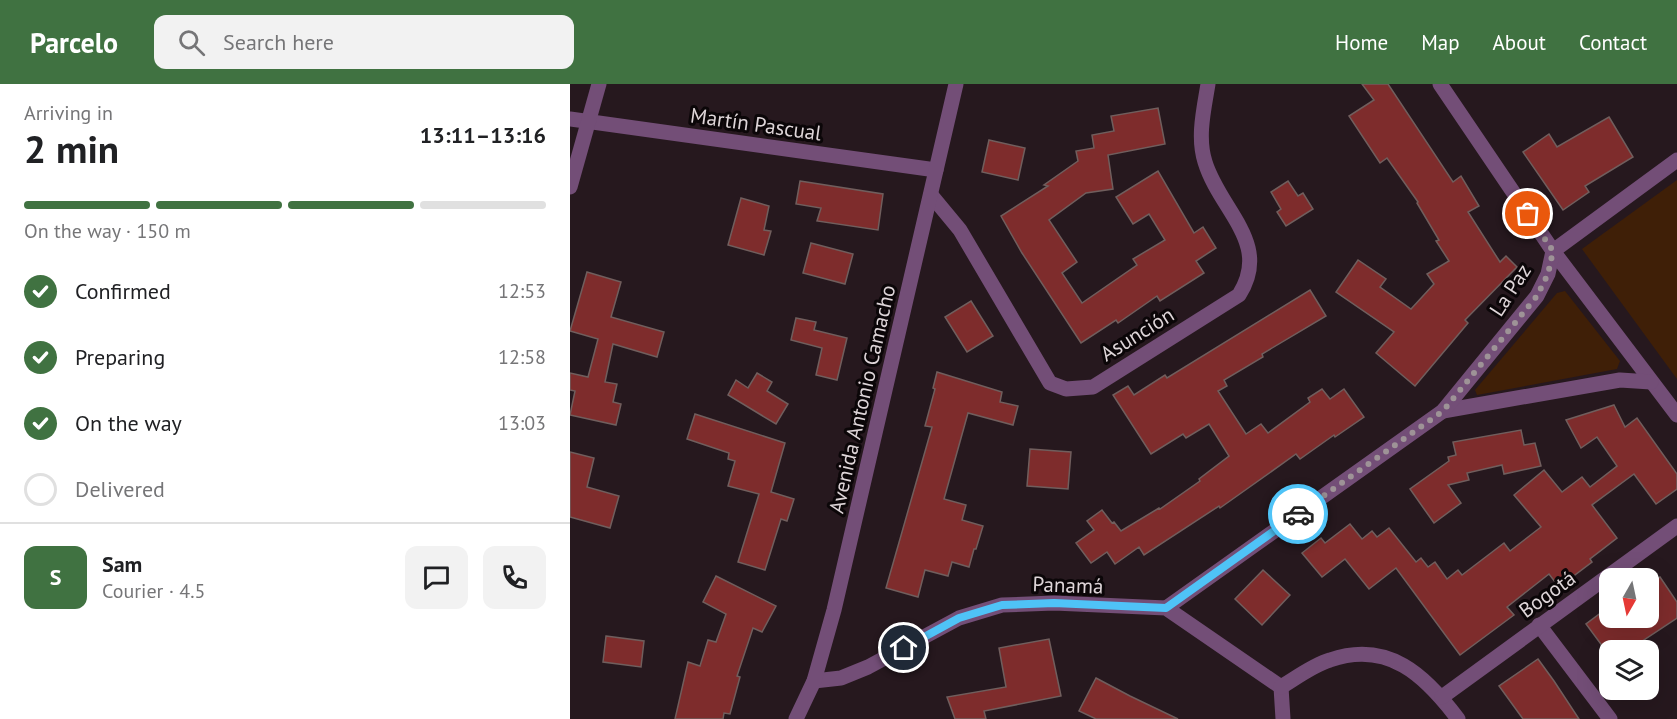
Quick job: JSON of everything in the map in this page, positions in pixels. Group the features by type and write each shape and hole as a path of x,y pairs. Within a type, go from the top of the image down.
{"street":[{"path":"570,186 599,84"},
{"name":"Avenida Antonio Camacho","path":"796,719 814,681 834,610 956,84"},
{"name":"Asunción","path":"931,195 960,230 1050,383 1066,389 1093,387 1239,296 1248,281 1251,264 1250,248 1213,184 1200,141 1208,84"},
{"path":"1440,84 1553,251 1677,415"},
{"name":"Martín Pascual","path":"570,119 936,170"},
{"name":"La Paz","path":"1166,608 1443,411 1537,296 1548,274 1553,251 1677,160"},
{"name":"La Paz","path":"1443,411 1620,380 1651,382"},
{"name":"Bogotá","path":"1442,697 1677,526"},
{"name":"Panamá","path":"814,681 841,678 868,667 959,618 1002,605 1054,603 1166,608"},
{"path":"1166,608 1281,687"},
{"path":"1539,625 1610,719"},
{"path":"1281,687 1327,660 1349,654 1385,656 1411,669 1442,697 1458,719"},
{"path":"1281,687 1283,719"}],"shaded area":[{"path":"1677,180 1677,379 1582,249"},
{"path":"1565,291 1620,361 1617,369 1477,395 1475,390 1557,293"}],"building":[{"path":"1362,84 1388,84 1453,182 1461,176 1479,206 1468,212 1500,262 1506,256 1517,267 1465,320 1468,323 1415,386 1376,353 1394,332 1336,292 1358,260 1386,279 1380,287 1411,309 1434,284 1427,274 1449,261 1436,241 1439,240 1418,202 1387,158 1380,163 1349,116 1374,100"},
{"path":"1158,108 1165,144 1108,155 1113,189 1086,193 1049,220 1077,262 1062,273 1082,303 1137,265 1133,259 1165,240 1149,214 1133,224 1116,197 1158,171 1194,233 1203,227 1216,248 1196,261 1204,273 1160,301 1157,296 1118,323 1116,320 1081,343 1022,253 1001,216 1048,186 1044,185 1078,161 1076,151 1094,148 1092,135 1114,131 1111,116"},
{"path":"1609,117 1633,157 1585,186 1589,192 1563,210 1523,152 1549,134 1557,147"},
{"path":"989,140 1025,148 1018,180 982,172"},
{"path":"800,181 883,194 878,230 817,221 821,208 796,204"},
{"path":"1288,181 1298,196 1303,193 1313,209 1286,226 1277,212 1281,209 1271,192"},
{"path":"741,198 769,206 764,230 771,231 764,255 728,245"},
{"path":"811,243 853,254 845,284 803,273"},
{"path":"587,272 621,282 611,317 664,332 657,357 613,344 605,382 617,384 613,402 621,404 616,425 570,415 575,391 570,390 570,373 588,377 598,339 570,331"},
{"path":"1310,290 1326,316 1262,354 1263,357 1224,380 1227,386 1218,391 1246,434 1261,424 1268,433 1310,402 1308,398 1322,389 1330,399 1344,389 1364,417 1300,459 1296,454 1220,508 1219,506 1144,555 1139,547 1115,564 1107,552 1091,563 1076,543 1094,530 1087,521 1102,510 1121,531 1160,509 1200,481 1199,479 1229,456 1209,424 1186,438 1183,434 1151,454 1113,395 1128,386 1134,395 1165,375 1167,378"},
{"path":"971,301 993,336 967,352 945,317"},
{"path":"796,318 816,322 814,330 847,338 837,380 816,375 822,348 791,340"},
{"path":"937,372 1002,392 1000,402 1018,406 1013,425 968,413 944,499 966,505 962,520 983,526 969,567 952,562 948,576 925,570 918,597 886,588 932,427 925,426"},
{"path":"757,373 772,382 767,391 788,404 776,424 728,395 736,380 748,388"},
{"path":"1614,405 1625,427 1637,418 1677,474 1677,489 1656,504 1634,474 1592,505 1617,538 1590,559 1592,562 1559,587 1549,574 1507,607 1514,615 1460,655 1396,568 1369,589 1345,559 1322,577 1302,553 1321,538 1325,543 1350,524 1362,539 1372,531 1377,537 1389,528 1416,562 1421,558 1428,567 1435,562 1447,579 1458,570 1462,575 1504,543 1510,551 1541,527 1514,495 1544,470 1562,492 1582,477 1590,487 1617,466 1597,437 1581,448 1566,420"},
{"path":"695,414 785,443 771,492 794,499 787,521 781,519 765,570 738,562 759,494 728,486 735,461 728,459 729,453 687,439"},
{"path":"1521,430 1524,445 1535,443 1541,466 1504,474 1502,465 1467,473 1469,480 1448,485 1461,503 1434,523 1410,489 1449,461 1448,457 1456,455 1453,442"},
{"path":"1030,449 1071,452 1068,489 1027,486"},
{"path":"570,452 594,458 587,487 619,496 610,528 570,517"},
{"path":"1263,570 1290,595 1262,625 1235,599"},
{"path":"716,576 776,606 762,632 753,628 737,676 740,677 730,714 724,713 723,719 675,719 688,662 700,666 708,640 716,642 726,614 703,602"},
{"path":"1659,578 1677,602 1677,618 1644,640 1599,642 1586,624 1599,614 1599,628 1659,628"},
{"path":"606,636 644,641 641,667 603,662"},
{"path":"1049,639 1061,696 984,711 986,719 955,719 947,697 1006,687 999,648"},
{"path":"1538,659 1579,719 1523,719 1499,686"},
{"path":"1096,678 1178,719 1096,719 1079,711"}],"way so far":[{"path":"1298,514 1443,411 1522,316 1537,296 1548,274 1553,251 1528,214"}],"route":[{"path":"904,648 959,618 1002,605 1054,603 1123,608 1166,608 1298,514"}]}
